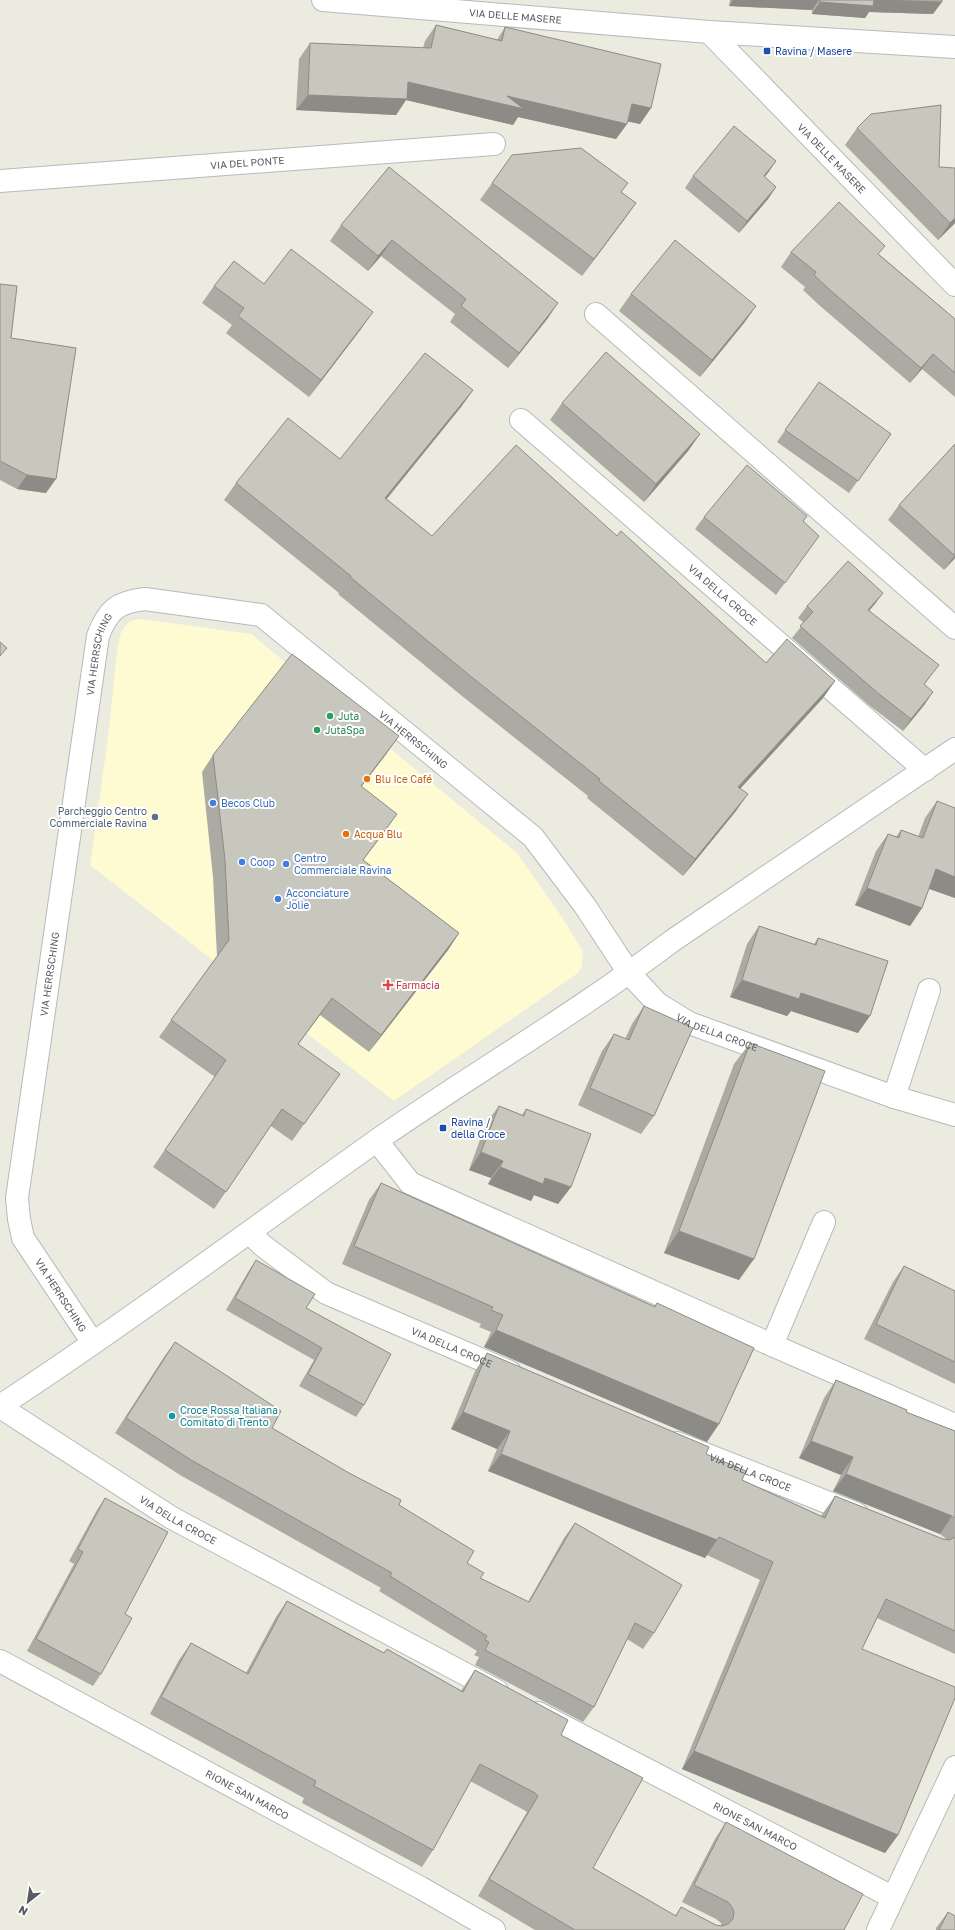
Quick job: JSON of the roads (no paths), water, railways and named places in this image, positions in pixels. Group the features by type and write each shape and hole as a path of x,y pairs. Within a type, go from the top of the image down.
{"street":[{"name":"VIA DELLE MASERE","path":"323,0 709,32 955,47"},
{"name":"VIA DELLE MASERE","path":"709,32 955,285"},
{"name":"VIA DEL PONTE","path":"0,181 494,144"},
{"path":"596,314 955,628"},
{"name":"VIA DELLA CROCE","path":"521,420 925,770"},
{"name":"VIA HERRSCHING","path":"93,1343 23,1238 19,1219 18,1198 98,636 104,620 115,608 128,601 145,599 262,615 533,837 585,906 630,973"},
{"name":"VIA DELLA CROCE","path":"618,1755 172,1518 0,1406 250,1233 377,1141 630,973 672,941 955,749"},
{"name":"VIA DELLA CROCE","path":"630,973 658,1004 689,1023 894,1097 955,1115"},
{"path":"894,1097 929,990"},
{"path":"377,1141 410,1183 955,1425"},
{"path":"772,1345 824,1222"},
{"name":"VIA DELLA CROCE","path":"250,1233 262,1245 326,1293 527,1379"},
{"name":"VIA DELLA CROCE","path":"657,1435 876,1522"},
{"name":"RIONE SAN MARCO","path":"0,1662 421,1888 494,1930"},
{"name":"RIONE SAN MARCO","path":"618,1755 892,1897"},
{"path":"878,1930 892,1897 955,1767"}],"place":[{"name":"Ravina / Masere","path":"767,51"},
{"name":"Juta","path":"330,716"},
{"name":"JutaSpa","path":"317,730"},
{"name":"Blu Ice Café","path":"367,779"},
{"name":"Becos Club","path":"213,803"},
{"name":"Parcheggio Centro Commerciale Ravina","path":"155,817"},
{"name":"Acqua Blu","path":"346,834"},
{"name":"Coop","path":"242,862"},
{"name":"Centro Commerciale Ravina","path":"286,864"},
{"name":"Acconciature Jolie","path":"278,899"},
{"name":"Farmacia","path":"388,985"},
{"name":"Ravina / della Croce","path":"443,1128"},
{"name":"Croce Rossa Italiana Comitato di Trento","path":"172,1416"}]}
